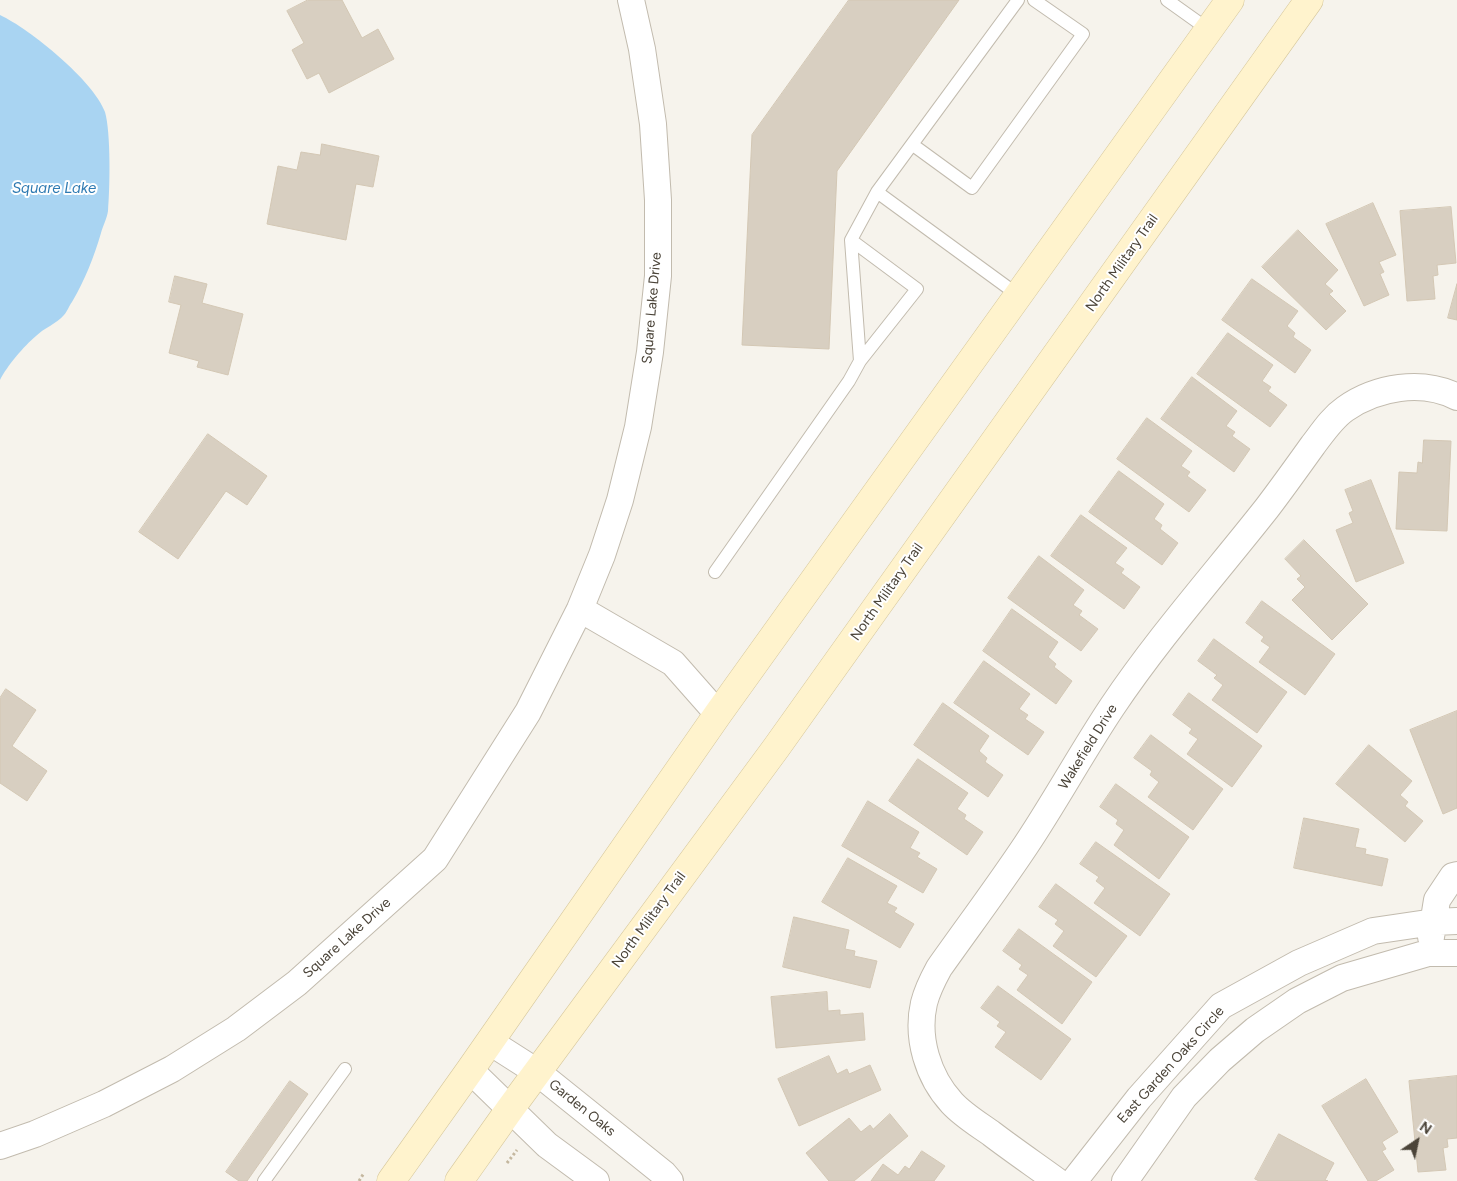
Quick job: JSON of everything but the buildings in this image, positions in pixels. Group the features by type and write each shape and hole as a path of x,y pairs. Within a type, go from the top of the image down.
{"main road":[{"path":"390,1181 490,1042 718,714 1230,0"},
{"name":"North Military Trail","path":"459,1181 776,748 1309,0"}],"street":[{"name":"Square Lake Drive","path":"0,1146 35,1134 104,1104 172,1069 236,1029 297,983 435,859 528,712 580,609 602,555 620,500 638,427 650,352 658,276 658,200 653,124 642,49 631,0"},
{"name":"Wakefield Drive","path":"1057,1181 968,1117 941,1090 925,1054 922,1023 924,1004 930,985 939,968 1026,846 1124,691 1169,628 1267,508 1330,422 1344,409 1360,400 1378,392 1397,388 1416,387 1435,390 1457,397"},
{"path":"580,609 673,663 718,714"},
{"path":"1428,953 1445,922 1437,900 1454,876 1457,875"},
{"name":"East Garden Oaks Circle","path":"1074,1181 1139,1098 1221,1006 1299,963 1373,931 1445,922"},
{"path":"1126,1181 1184,1097 1220,1060 1256,1030 1297,1002 1342,978 1428,953 1457,953"},
{"name":"Garden Oaks","path":"490,1042 537,1072 664,1174 670,1181"},
{"path":"470,1070 547,1146 596,1181"}],"lane":[{"path":"860,361 851,240 878,192 1018,0"},
{"path":"913,145 972,188 1083,34 1034,0"},
{"path":"1167,0 1209,30"},
{"path":"878,192 1018,295"},
{"path":"715,572 860,361 917,289 851,240"},
{"path":"264,1181 345,1069"}],"water":[{"name":"Square Lake","path":"0,15 28,32 60,57 75,71 99,100 107,121 110,175 107,216 92,260 77,294 64,315 26,345 0,380"}]}
